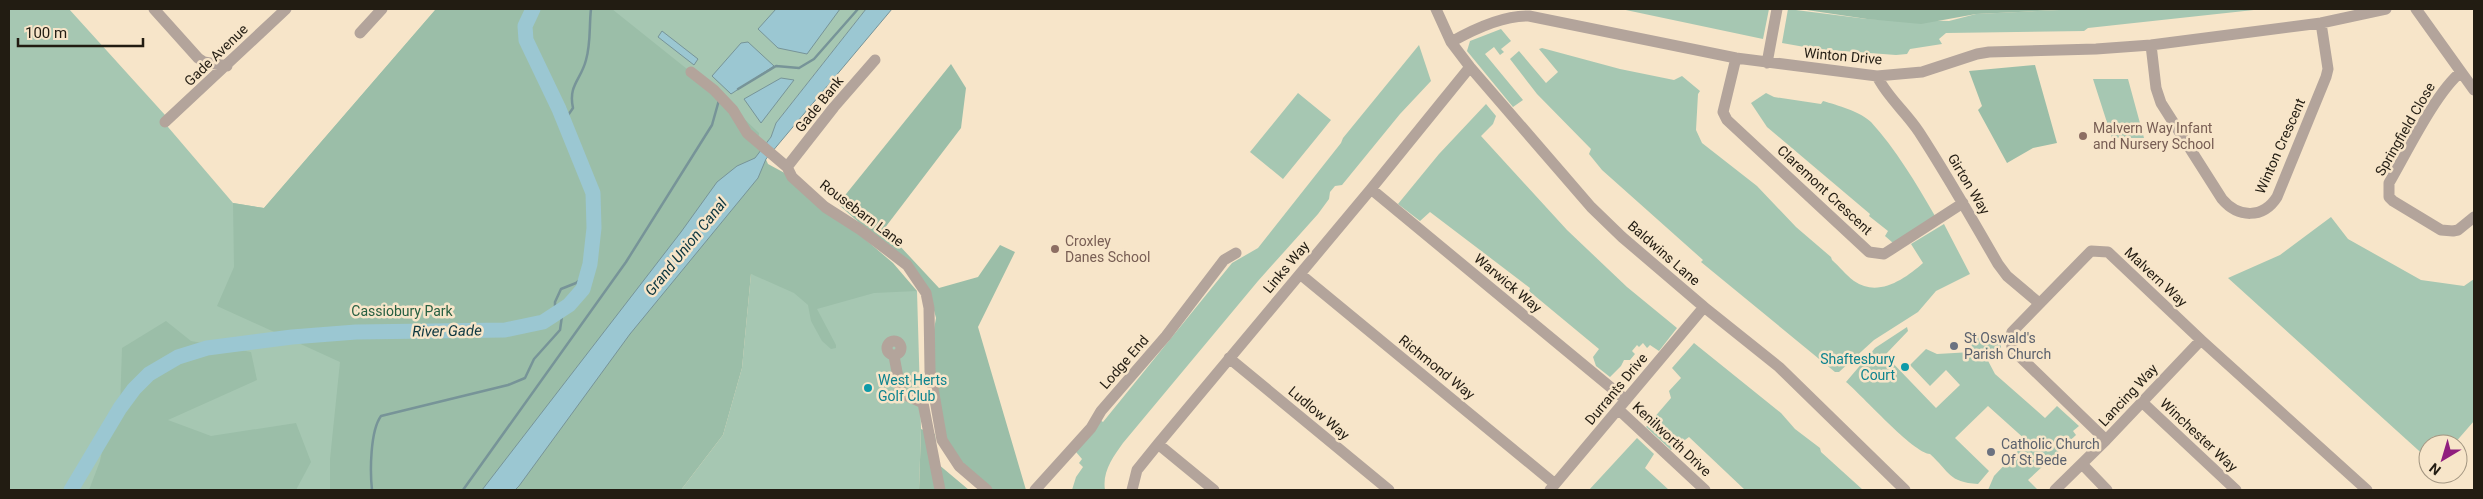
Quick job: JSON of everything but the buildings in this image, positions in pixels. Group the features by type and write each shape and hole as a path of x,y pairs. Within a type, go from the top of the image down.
{"street":[{"path":"154,9 204,62 227,66"},
{"name":"Gade Avenue","path":"165,122 205,87 286,9"},
{"path":"360,33 381,9"},
{"name":"Baldwins Lane","path":"1436,9 1451,42 1470,67 1591,206 1622,237 1704,307 1779,367 1905,490"},
{"path":"1767,63 1777,9"},
{"name":"Winton Drive","path":"1451,42 1484,26 1510,17 1529,16 1736,58 1877,76 1922,72 1977,54 1989,52 2096,49 2151,45 2321,23 2386,9"},
{"path":"2416,9 2474,90"},
{"name":"Winton Crescent","path":"2151,45 2156,88 2161,103 2222,199 2231,209 2250,214 2264,210 2277,197 2326,77 2328,68 2321,23"},
{"name":"Claremont Crescent","path":"1736,58 1724,112 1727,120 1869,252 1884,254 1963,203"},
{"name":"Gade Bank","path":"787,168 834,107 875,60"},
{"path":"204,62 205,87"},
{"name":"Links Way","path":"1132,490 1137,470 1470,67"},
{"name":"Rousebarn Lane","path":"691,72 721,97 733,110 748,133 787,168 792,177 825,207 861,230 907,265 926,293 929,308 930,371 942,440 959,466 987,490"},
{"name":"Springfield Close","path":"2461,72 2451,80 2437,102 2389,183 2387,190 2392,201 2447,231 2458,230 2474,217"},
{"name":"Girton Way","path":"1877,76 1885,91 1900,106 1918,130 1998,264 2007,276 2039,303"},
{"name":"Warwick Way","path":"1371,189 1622,405"},
{"name":"Malvern Way","path":"2106,440 2013,350 2010,339 2012,332 2091,251 2108,252 2201,340 2367,490"},
{"name":"Lodge End","path":"1035,490 1084,435 1101,411 1166,336 1224,260 1236,253"},
{"name":"Richmond Way","path":"1300,274 1552,487"},
{"name":"Durrants Drive","path":"1552,487 1704,307"},
{"name":"Lancing Way","path":"2055,490 2106,440 2201,340"},
{"path":"894,356 901,393 923,403 940,490"},
{"name":"Ludlow Way","path":"1229,358 1389,490"},
{"name":"Winchester Way","path":"2142,402 2236,490"},
{"name":"Kenilworth Drive","path":"1622,405 1705,490"},
{"path":"1158,444 1214,490"},
{"path":"2082,464 2107,490"}],"green space":[{"name":"Cassiobury Park","path":"9,9 69,9 165,115 168,127 233,203 264,208 436,9 866,9 776,123 771,137 755,158 482,490 9,490"},
{"path":"436,9 612,9 717,93 759,133 758,142 768,164 792,177 893,263 917,291 874,293 817,309 836,345 836,348 831,349 822,341 811,321 808,305 794,293 751,274 742,368 723,435 681,490 330,490 330,459 340,362 217,306 234,267 233,203 264,208"},
{"path":"1621,9 1769,9 1763,39"},
{"path":"1788,9 1867,19 1949,21 1976,14 2081,9 2263,9 2088,28 2084,31 1946,33 1939,39 1942,44 1910,49 1907,54 1896,55 1816,49 1782,43"},
{"path":"1800,9 2081,9 1976,14 1921,24 1867,19"},
{"path":"1501,29 1511,41 1501,49 1504,52 1500,55 1494,47 1485,54 1523,100 1513,107 1467,51 1470,41"},
{"path":"1419,45 1431,81 1400,114 1342,185 1335,186 1330,192 1329,199 1318,214 1258,281 1123,443 1112,459 1107,471 1105,490 1072,490 1076,477 1083,467 1079,463 1082,459 1076,452 1100,420 1103,422 1232,263 1258,248 1343,138"},
{"path":"1542,48 1620,69 1674,80 1682,76 1700,91 1698,94 1696,130 1702,143 1757,186 1796,227 1831,257 1848,276 1863,286 1872,288 1882,287 1908,275 1923,263 1911,244 1944,224 1970,274 1936,291 1918,312 1874,340 1839,372 1835,372 1701,262 1703,260 1602,170 1589,154 1591,149 1537,94 1510,59 1519,51 1546,83 1558,72 1539,49"},
{"path":"951,64 966,88 961,128 884,229 939,288 978,277 1000,245 1015,252 978,327 1026,490 980,490 953,459 939,412 932,341 936,318 932,303 889,249 838,204"},
{"path":"2035,65 2057,143 2033,148 2007,163 1978,110 1982,106 1969,71"},
{"path":"2093,79 2128,79 2144,138 2112,138"},
{"path":"1298,93 1331,120 1283,179 1250,152"},
{"path":"1766,93 1774,97 1821,104 1823,101 1848,109 1867,118 1897,154 1935,216 1893,243 1885,236 1888,231 1869,216 1870,214 1767,127 1751,103"},
{"path":"1486,104 1496,116 1493,124 1481,136 1567,230 1627,287 1677,328 1659,351 1650,345 1647,348 1643,343 1639,347 1637,345 1632,351 1635,354 1630,360 1624,360 1610,377 1596,366 1593,357 1599,349 1529,291 1530,288 1430,212 1420,221 1398,204 1439,154"},
{"path":"2331,217 2348,239 2421,280 2464,286 2474,279 2474,421 2463,434 2418,434 2418,450 2228,278 2280,255"},
{"name":"West Herts Golf Club","path":"751,274 917,291 921,429 919,490 681,490 723,435 742,368"},
{"path":"166,321 191,341 251,352 257,380 168,420 211,436 296,423 311,462 296,490 89,490 100,461 107,428 120,408 122,348"},
{"path":"1907,327 1908,331 1885,355 1936,408 1960,385 1946,370 1930,386 1910,365 1926,349 1937,354 1972,352 1971,334 2001,337 2001,348 1981,354 1983,359 1986,357 1995,374 2045,418 2057,406 2079,426 2073,431 2076,435 2028,480 2038,490 1988,490 1994,476 2027,441 1988,406 1955,438 1989,471 1978,484 1968,483 1950,475 1930,454 1912,444 1846,382 1875,348"},
{"path":"1694,343 1781,413 1795,429 1820,448 1821,452 1863,490 1745,490 1689,437 1671,450 1646,427 1671,398 1669,391 1681,378 1672,368"},
{"path":"921,429 935,434 938,464 969,490 919,490"},
{"path":"1637,438 1654,454 1645,468 1669,490 1589,490"}],"water":[{"path":"776,9 840,9 807,54 778,48 758,29"},
{"name":"Grand Union Canal","path":"866,9 892,9 766,159 758,178 630,334 519,486 515,490 482,490 681,232 717,182 737,166 755,158 771,137 776,123"},
{"path":"662,31 698,59 694,65 658,37"},
{"path":"748,42 774,66 731,94 712,76 741,43"},
{"path":"781,78 794,80 761,123 744,99"}],"waterway":[{"name":"River Gade","path":"71,490 120,408 134,389 149,374 178,357 207,348 292,337 356,332 505,330 543,322 569,305 583,289 590,264 594,228 593,193 559,109 526,40 525,26 533,9"},
{"path":"564,121 573,108 572,94 588,54 591,9"},
{"path":"738,89 776,66 799,68 814,59 858,9"},
{"path":"463,490 626,262 712,125 719,100"},
{"path":"555,315 555,302 561,289 576,283 587,274"},
{"path":"372,490 371,463 373,441 377,423 381,416 508,385 525,378 534,359 560,330 563,309"}],"place":[{"name":"Malvern Way Infant and Nursery School","path":"2083,136"},
{"name":"Croxley Danes School","path":"1055,249"},
{"name":"St Oswald's Parish Church","path":"1954,346"},
{"name":"Shaftesbury Court","path":"1905,367"},
{"name":"West Herts Golf Club","path":"868,388"},
{"name":"Catholic Church Of St Bede","path":"1991,452"}]}
